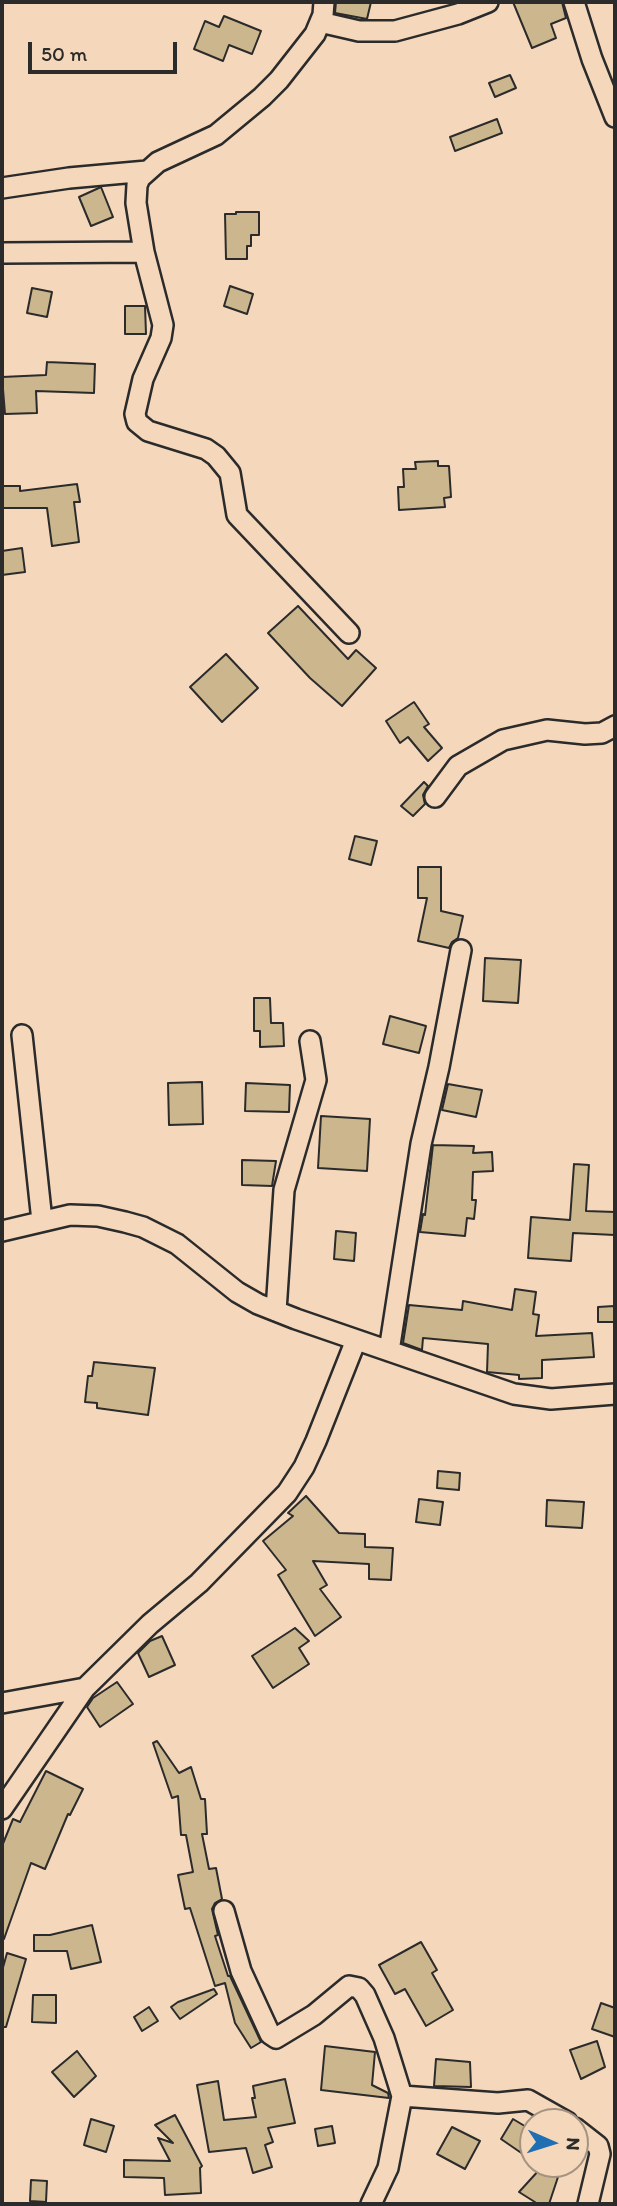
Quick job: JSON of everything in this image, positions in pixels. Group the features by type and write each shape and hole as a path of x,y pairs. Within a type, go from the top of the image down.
{"street":[{"path":"324,2 315,34 279,80 216,135 158,162 137,185 136,203 144,252 163,325 161,338 143,379 135,409 137,422 148,431 206,449 216,456 230,473 237,515 349,633"},
{"path":"320,22 359,31 395,31 458,14 488,2"},
{"path":"574,2 592,59 615,117"},
{"path":"2,188 69,178 147,171"},
{"path":"2,253 144,252"},
{"path":"435,797 458,766 503,740 547,730 602,733 615,726"},
{"path":"389,1351 421,1144 461,950"},
{"path":"22,1035 42,1221"},
{"path":"276,1311 284,1190 316,1080 310,1041"},
{"path":"2,1231 70,1215 97,1216 143,1227 177,1244 237,1292 276,1311 356,1340 514,1394 551,1399 615,1394"},
{"path":"2,1810 85,1688 150,1624 199,1583 287,1493 304,1467 316,1441 356,1340"},
{"path":"2,1703 85,1688"},
{"path":"224,1911 241,1971 270,2034 275,2038 314,2015 349,1986 359,1988 365,1995 384,2038 402,2096 388,2168 372,2204"},
{"path":"402,2096 498,2103 528,2100 542,2108"},
{"path":"588,2204 600,2154 598,2146 589,2139"}],"building":[{"path":"336,2 371,2 367,19 335,13"},
{"path":"513,2 562,2 566,18 551,24 556,38 532,48"},
{"path":"224,16 261,31 252,54 229,45 223,61 194,49 205,21 219,27"},
{"path":"510,75 516,88 495,97 489,83"},
{"path":"497,119 502,133 455,151 450,137"},
{"path":"101,187 113,217 91,226 79,197"},
{"path":"259,212 259,235 251,235 251,246 247,246 247,259 226,259 225,214"},
{"path":"230,286 253,294 247,314 224,306"},
{"path":"32,288 52,292 47,317 27,313"},
{"path":"125,306 145,306 146,334 125,334"},
{"path":"47,362 95,364 94,393 36,391 37,413 5,414 2,377 46,375"},
{"path":"438,461 438,466 449,466 451,497 444,498 445,507 399,510 398,487 404,487 403,469 416,469 415,462"},
{"path":"77,484 80,502 74,502 79,542 52,546 47,508 2,508 2,486 20,486 20,491"},
{"path":"22,548 25,572 2,575 2,551"},
{"path":"298,606 348,659 356,650 376,668 342,706 310,678 268,633"},
{"path":"226,654 258,688 222,722 190,687"},
{"path":"414,702 429,724 424,727 442,748 428,761 408,737 400,743 386,721"},
{"path":"424,782 428,786 423,795 425,804 413,816 401,806"},
{"path":"355,836 377,841 371,865 349,859"},
{"path":"418,867 441,867 441,911 463,916 458,938 449,948 418,941 427,898 418,898"},
{"path":"485,958 521,960 518,1003 483,1001"},
{"path":"254,998 270,998 271,1023 283,1023 284,1046 260,1047 260,1031 254,1031"},
{"path":"390,1016 426,1026 419,1053 383,1044"},
{"path":"202,1082 203,1124 169,1125 168,1083"},
{"path":"246,1083 290,1085 289,1112 245,1111"},
{"path":"448,1084 482,1090 476,1117 442,1110"},
{"path":"321,1116 370,1119 367,1171 318,1168"},
{"path":"433,1145 474,1146 473,1153 492,1152 493,1171 473,1172 472,1200 476,1200 474,1219 467,1218 465,1236 420,1232 423,1214 425,1215"},
{"path":"242,1160 276,1161 272,1186 242,1185"},
{"path":"574,1164 589,1165 586,1211 615,1212 615,1235 573,1233 571,1261 528,1258 531,1217 570,1220"},
{"path":"336,1231 356,1233 354,1261 334,1259"},
{"path":"515,1289 536,1292 533,1314 539,1315 536,1336 592,1333 594,1357 542,1360 542,1378 519,1379 519,1375 487,1372 488,1344 423,1338 422,1350 403,1343 409,1305 462,1310 463,1301 512,1310"},
{"path":"614,1306 614,1322 598,1322 598,1307"},
{"path":"94,1362 155,1368 148,1415 97,1408 97,1403 85,1402 88,1376 92,1376"},
{"path":"438,1471 460,1473 459,1490 437,1488"},
{"path":"306,1496 339,1533 365,1534 365,1547 393,1548 391,1580 369,1579 369,1564 313,1561 327,1585 320,1589 341,1617 315,1636 278,1575 286,1570 263,1541 293,1516 288,1513"},
{"path":"419,1499 443,1502 440,1525 416,1522"},
{"path":"547,1500 584,1502 582,1528 546,1526"},
{"path":"295,1628 309,1641 299,1648 309,1664 273,1688 252,1656"},
{"path":"162,1636 175,1665 149,1677 138,1653 150,1641"},
{"path":"117,1682 133,1704 100,1727 87,1707 93,1698"},
{"path":"157,1741 179,1773 191,1767 201,1799 205,1799 207,1834 202,1834 209,1869 216,1868 222,1899 215,1903 212,1909 218,1935 215,1936 228,1976 261,2042 251,2048 235,2023 225,1983 215,1986 190,1908 185,1909 178,1875 193,1872 186,1835 181,1835 178,1796 172,1798 153,1743"},
{"path":"46,1771 83,1789 70,1815 68,1814 45,1869 31,1863 4,1939 2,1846 13,1819 20,1822"},
{"path":"92,1925 101,1962 71,1969 67,1951 34,1951 34,1935 50,1935"},
{"path":"421,1942 437,1970 432,1973 453,2010 426,2026 405,1989 395,1994 379,1965"},
{"path":"7,1953 26,1959 6,2027 2,2027 2,1971"},
{"path":"214,1989 217,1994 180,2019 171,2007 178,2002"},
{"path":"33,1995 56,1995 56,2023 32,2022"},
{"path":"601,2003 615,2008 615,2037 592,2029"},
{"path":"149,2007 158,2021 142,2031 134,2017"},
{"path":"597,2041 605,2067 581,2079 570,2050"},
{"path":"325,2046 375,2052 372,2085 388,2093 389,2098 321,2090"},
{"path":"77,2051 96,2076 74,2097 52,2072"},
{"path":"436,2059 470,2062 471,2087 434,2086"},
{"path":"285,2079 295,2123 268,2128 273,2142 265,2145 272,2167 253,2173 246,2148 209,2152 197,2085 218,2081 224,2120 256,2117 252,2098 255,2098 253,2086"},
{"path":"175,2115 202,2166 201,2193 165,2195 164,2178 124,2177 124,2160 170,2161 158,2138 173,2143 155,2125"},
{"path":"91,2119 114,2126 106,2152 84,2145"},
{"path":"513,2119 519,2123 519,2151 501,2139"},
{"path":"332,2126 335,2143 318,2146 315,2129"},
{"path":"452,2127 480,2141 465,2169 437,2154"},
{"path":"532,2178 558,2178 549,2204 538,2204 519,2192"},
{"path":"31,2180 47,2181 46,2202 30,2201"}]}
